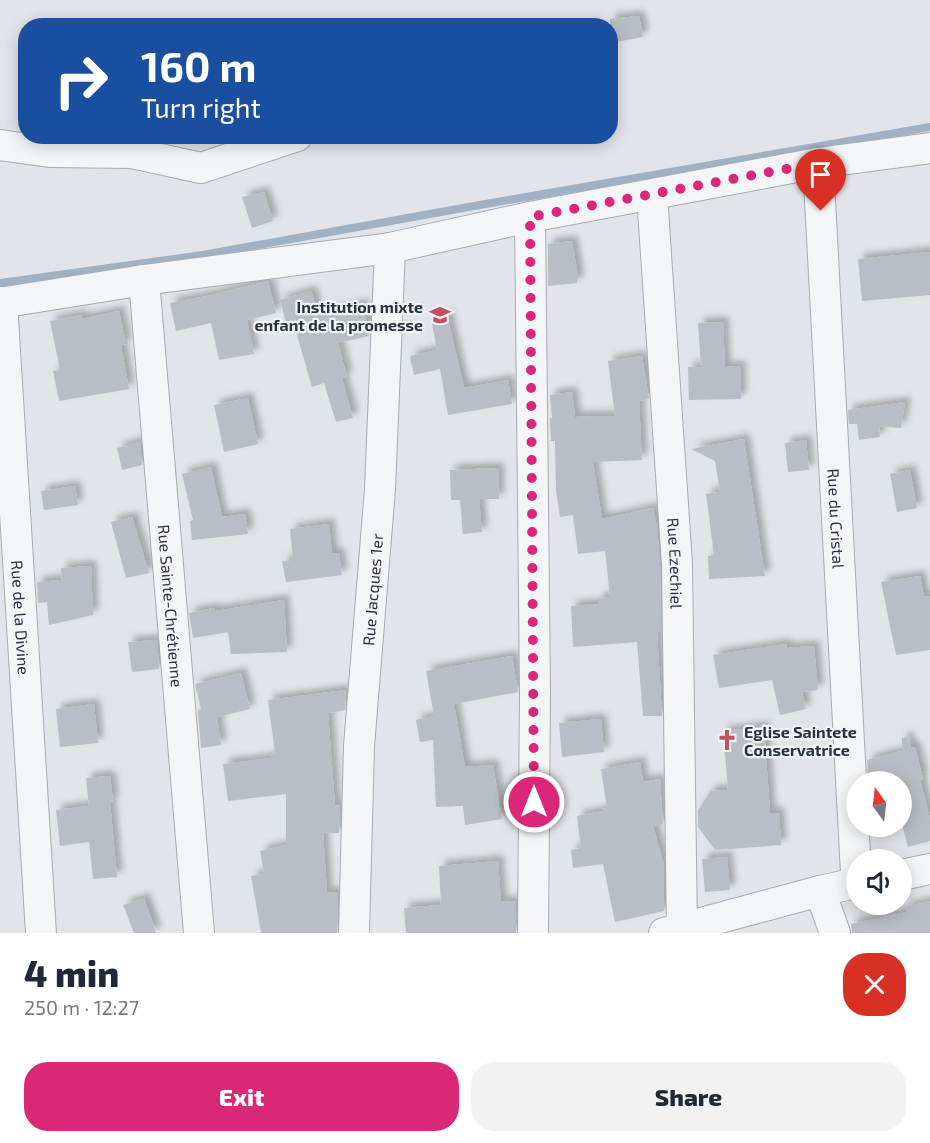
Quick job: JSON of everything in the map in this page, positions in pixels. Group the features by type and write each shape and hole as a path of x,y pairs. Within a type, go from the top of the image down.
{"street":[{"path":"0,145 50,152 132,153 201,168 273,144"},
{"path":"1,303 144,280 390,249 530,217 818,163 930,148"},
{"name":"Rue du Cristal","path":"818,163 855,849"},
{"name":"Rue Ezechiel","path":"652,195 677,564 676,932"},
{"path":"530,217 535,682 533,933"},
{"name":"Rue Jacques 1er","path":"354,933 359,746 380,489 390,249"},
{"name":"Rue Sainte-Chrétienne","path":"144,280 200,933"},
{"name":"Rue de la Divine","path":"1,303 41,933"},
{"path":"912,872 930,869"},
{"path":"676,932 820,891 846,886"},
{"path":"820,891 836,933"}],"building":[{"path":"639,16 643,37 618,42 618,18"},
{"path":"264,192 273,221 252,228 242,197"},
{"path":"572,241 578,276 577,283 548,286 548,244"},
{"path":"930,252 930,295 862,301 858,259"},
{"path":"268,281 276,313 247,320 254,354 219,360 211,323 176,331 170,303"},
{"path":"311,291 318,314 363,304 369,336 338,343 347,377 342,378 353,418 336,422 324,383 312,387 293,321 286,323 280,300"},
{"path":"119,311 126,344 121,345 129,389 59,401 53,371 60,370 50,321 81,315 82,319"},
{"path":"447,315 464,388 508,380 512,404 448,415 440,369 414,375 410,356 437,350 431,318"},
{"path":"723,322 725,367 740,366 741,399 689,400 688,367 701,367 698,323"},
{"path":"642,356 649,399 639,401 642,460 593,462 602,519 653,508 660,565 661,632 657,632 662,716 643,716 637,642 573,647 571,606 598,604 598,598 610,597 605,551 578,554 573,515 560,517 556,491 555,441 551,441 550,395 572,392 575,417 615,416 608,361"},
{"path":"248,398 258,444 224,452 214,405"},
{"path":"905,402 901,428 879,426 880,437 859,440 857,424 849,424 848,410"},
{"path":"744,439 765,576 709,579 708,556 714,555 706,494 720,492 715,461 691,449"},
{"path":"806,440 809,470 788,472 785,443"},
{"path":"140,442 142,465 122,470 117,448"},
{"path":"211,467 222,517 245,514 248,534 192,540 190,521 193,520 182,474"},
{"path":"498,468 499,499 479,499 482,532 463,534 460,500 451,500 450,470"},
{"path":"910,470 917,508 897,512 890,474"},
{"path":"75,486 78,505 44,510 41,491"},
{"path":"132,517 149,573 126,578 111,522"},
{"path":"329,524 332,554 339,553 342,575 286,582 282,561 293,560 290,529"},
{"path":"91,566 93,615 49,625 47,602 38,603 37,582 62,580 61,568"},
{"path":"920,576 924,597 930,596 930,650 896,655 881,582"},
{"path":"284,600 287,652 231,654 228,632 193,638 189,613"},
{"path":"157,640 159,669 132,672 128,642"},
{"path":"786,644 787,648 814,646 818,690 802,692 806,709 780,715 772,680 719,688 713,655"},
{"path":"512,656 518,692 454,704 465,767 493,765 502,819 465,825 463,806 436,807 433,740 420,742 416,720 434,716 426,671"},
{"path":"241,673 250,709 217,717 221,745 201,748 198,710 201,709 195,684"},
{"path":"346,690 345,710 328,713 335,806 340,805 339,833 323,833 327,893 338,892 337,933 261,933 251,876 264,874 260,851 286,845 286,794 228,801 223,764 271,758 271,753 275,753 268,700"},
{"path":"94,704 98,743 60,747 56,709"},
{"path":"601,719 604,752 562,757 559,723"},
{"path":"764,727 770,813 779,813 781,845 715,850 698,827 698,810 711,791 728,790 723,731"},
{"path":"908,737 911,748 915,747 923,779 920,780 930,819 930,841 908,847 905,837 912,837 912,771 868,771 867,760 902,751 902,738"},
{"path":"640,762 643,782 660,779 663,824 653,826 664,865 664,911 615,922 603,864 573,868 571,850 581,848 577,816 603,811 602,809 607,808 601,769"},
{"path":"110,776 117,877 93,879 89,842 60,846 56,810 89,806 86,778"},
{"path":"727,857 730,890 705,892 702,859"},
{"path":"498,861 501,902 515,901 516,933 406,933 404,908 441,905 439,866"},
{"path":"144,898 156,933 134,933 123,905"},
{"path":"930,901 930,933 852,933 851,924 893,915 912,915 912,906"}],"waterway":[{"path":"0,283 203,255 930,127"}],"place":[{"name":"Institution mixte enfant de la promesse","path":"440,315"},
{"name":"Eglise Saintete Conservatrice","path":"727,740"}],"route":[{"path":"534,802 530,217 818,163 821,211"}]}
